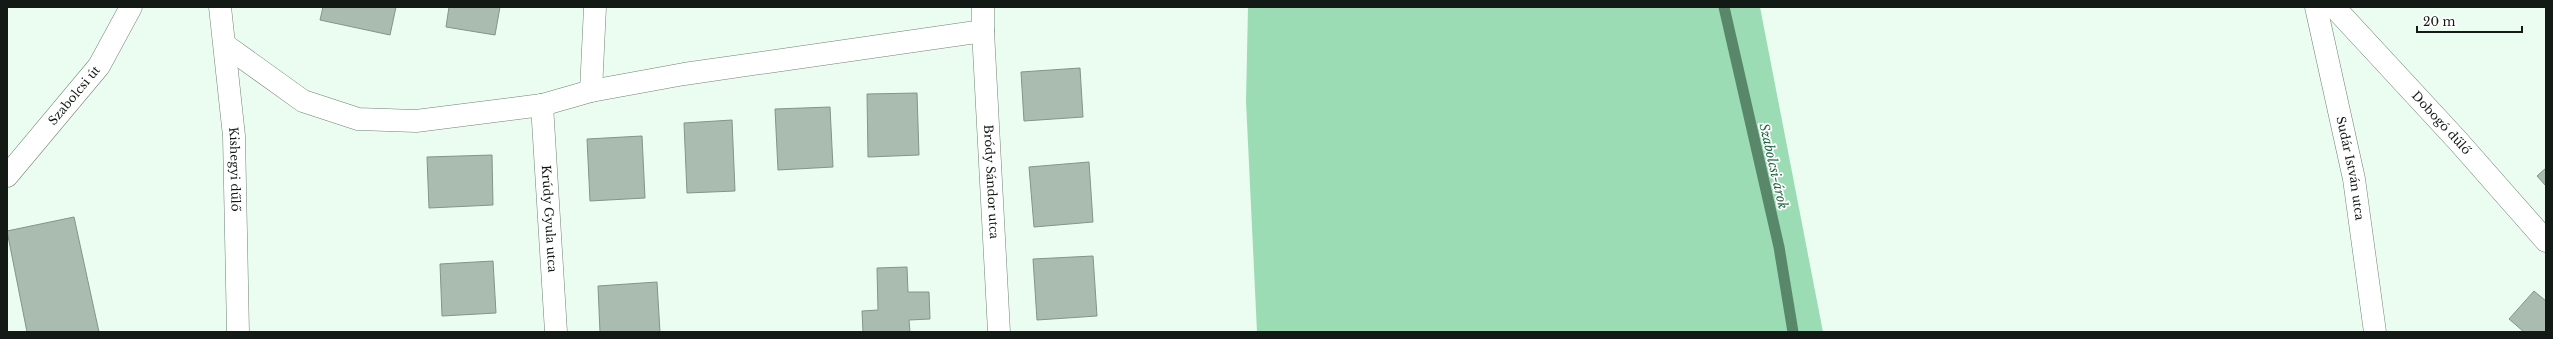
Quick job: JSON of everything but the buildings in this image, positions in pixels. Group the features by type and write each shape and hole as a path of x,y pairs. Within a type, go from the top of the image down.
{"street":[{"name":"Szabolcsi út","path":"7,176 99,66 120,17 131,7"},
{"name":"Kishegyi dűlő","path":"220,7 234,136 238,332"},
{"path":"591,91 595,7"},
{"name":"Bródy Sándor utca","path":"983,7 999,332"},
{"name":"Sudár István utca","path":"2316,7 2354,179 2374,332"},
{"name":"Dobogó dűlő","path":"2334,7 2458,141 2546,241"},
{"path":"225,45 303,101 358,119 416,121 542,105 591,91 684,74 983,31"},
{"name":"Krúdy Gyula utca","path":"542,105 556,332"}],"green space":[{"path":"1248,7 1760,7 1823,332 1257,332 1246,101"}],"waterway":[{"name":"Szabolcsi-árok","path":"1724,7 1779,247 1793,332"}]}
